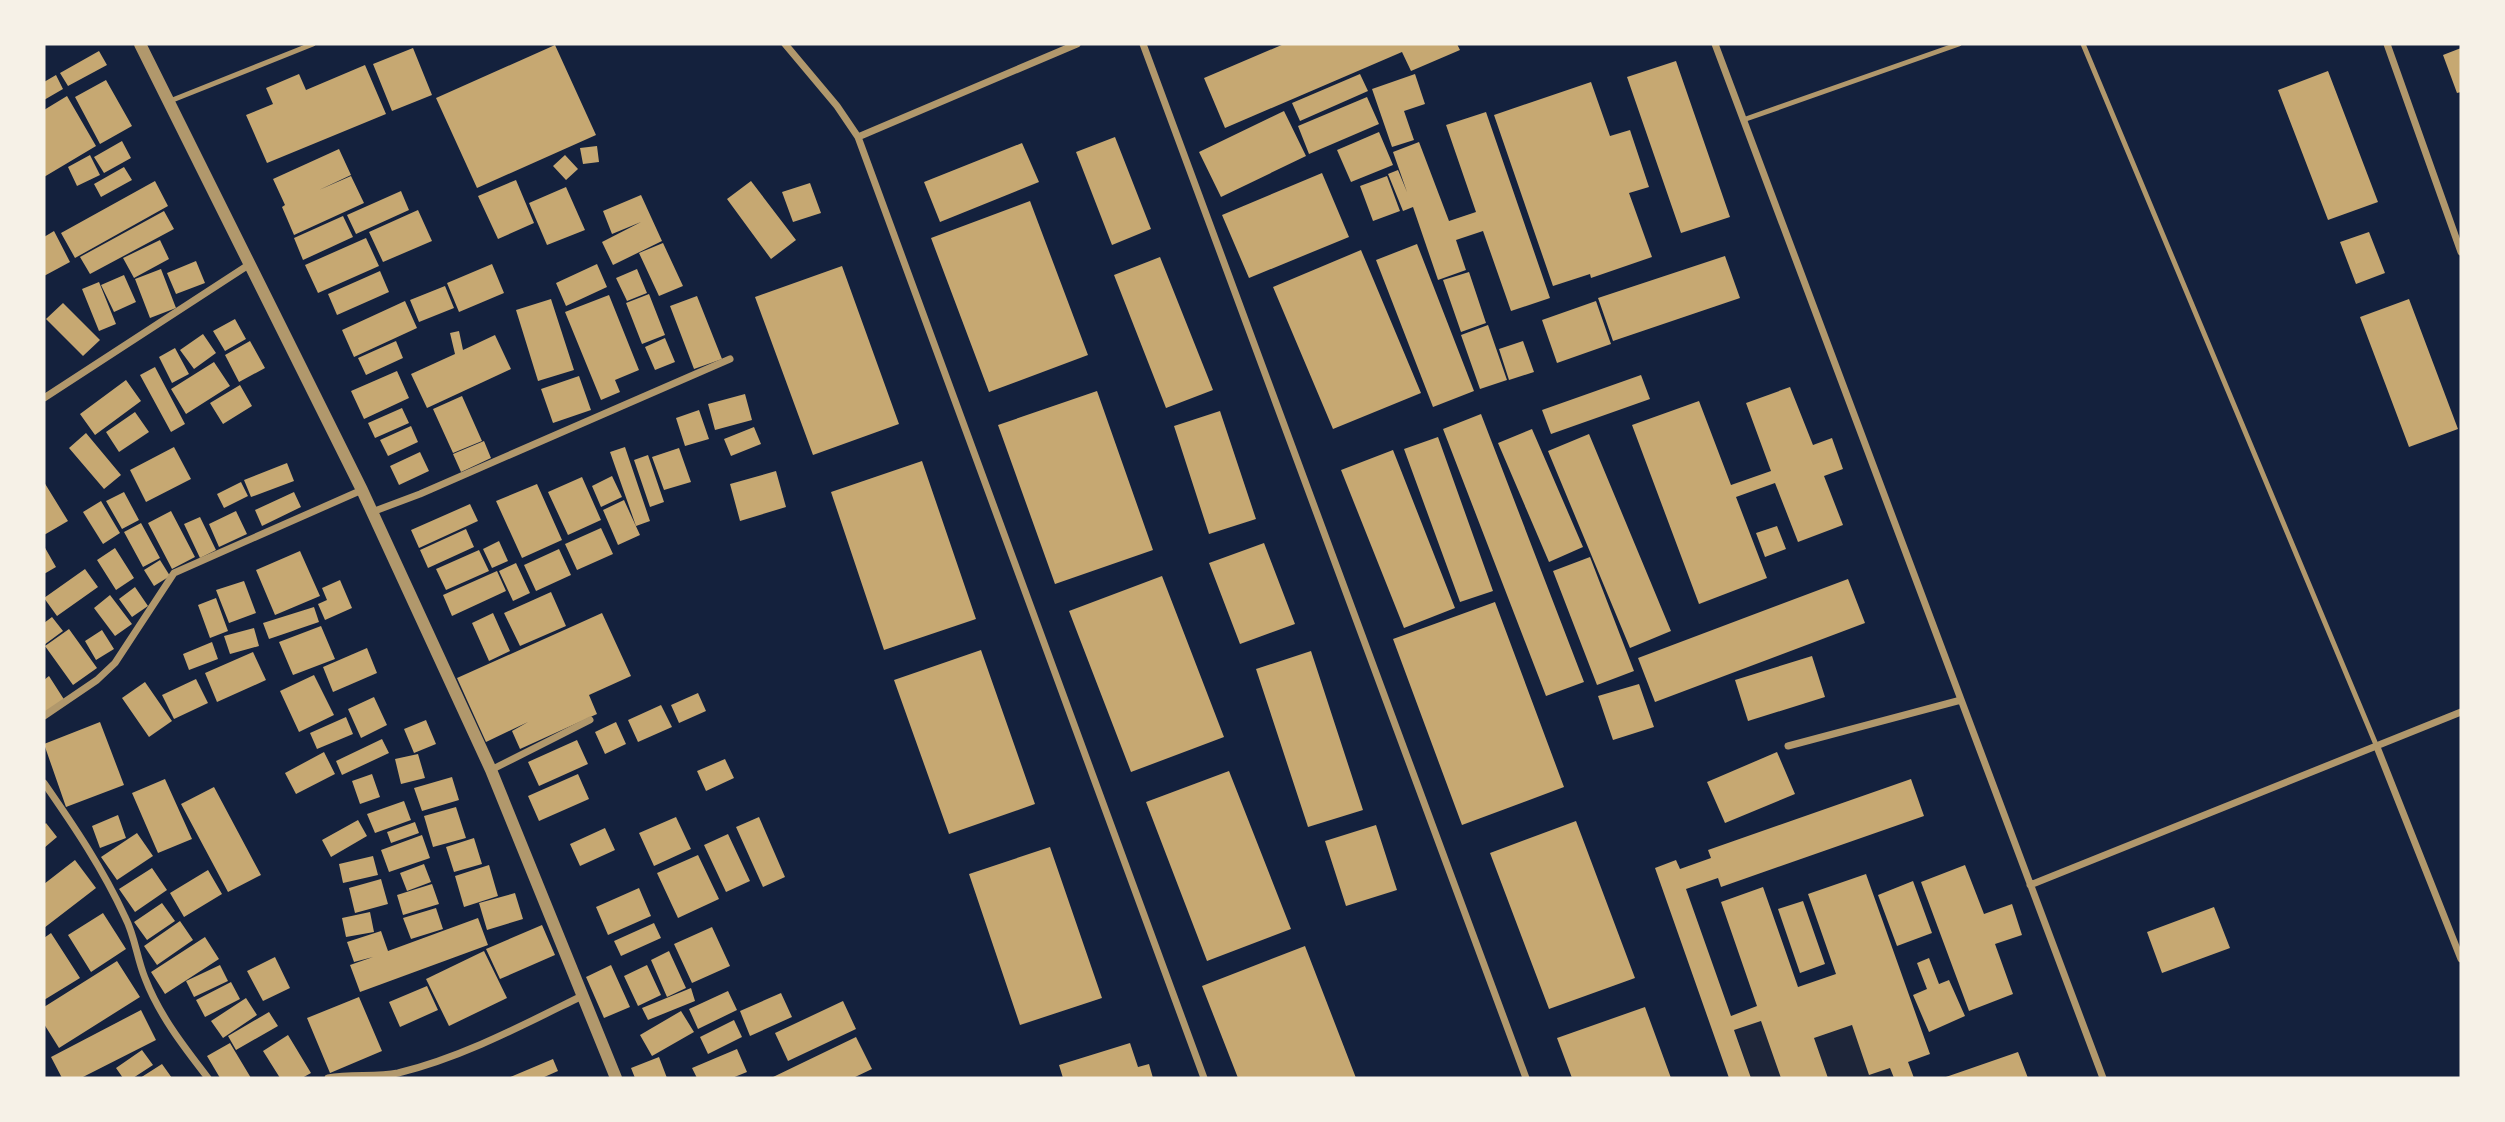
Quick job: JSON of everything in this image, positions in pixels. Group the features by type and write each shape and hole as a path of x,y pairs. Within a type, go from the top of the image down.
{"street":[{"path":"140,44 362,490 491,769 616,1078"},
{"path":"785,44 837,106 858,137 1205,1078"},
{"path":"858,137 1077,44"},
{"path":"1143,44 1526,1078"},
{"path":"1715,44 2103,1078"},
{"path":"2387,44 2461,252"},
{"path":"44,398 250,264"},
{"path":"372,512 420,494 730,359"},
{"path":"44,716 97,680 115,663 174,573 362,490"},
{"path":"1788,746 1961,700"},
{"path":"2030,885 2461,712"},
{"path":"491,769 590,720"},
{"path":"2377,747 2461,959"},
{"path":"44,783 109,883 128,921 145,980 162,1013 208,1078"},
{"path":"328,1078 380,1077 443,1060 582,996"}],"lane":[{"path":"169,101 313,44"},
{"path":"1744,120 1959,44"},
{"path":"2083,44 2377,747"}],"shaded area":[{"path":"1761,1021 1781,1078 1751,1078 1735,1030"},
{"path":"1852,1025 1890,1068 1894,1078 1828,1078 1814,1038"}],"building":[{"path":"1284,44 1457,44 1460,50 1411,71 1402,52 1225,128 1204,78"},
{"path":"555,45 596,135 477,188 436,98"},
{"path":"413,48 432,95 392,111 373,64"},
{"path":"2461,48 2461,92 2457,93 2443,55"},
{"path":"99,51 107,65 68,86 60,73"},
{"path":"1676,61 1730,217 1681,233 1627,77"},
{"path":"365,65 386,114 267,163 246,115 273,104 266,88 299,74 306,90"},
{"path":"2328,71 2378,202 2328,220 2278,90"},
{"path":"1360,74 1368,91 1300,121 1292,103"},
{"path":"1415,74 1425,104 1404,111 1414,140 1392,147 1372,89"},
{"path":"56,75 63,89 44,100 44,82"},
{"path":"106,80 132,126 100,144 75,97"},
{"path":"1591,82 1610,136 1630,130 1649,187 1629,193 1652,257 1591,278 1590,274 1553,286 1494,115"},
{"path":"67,96 96,146 44,177 44,110"},
{"path":"1367,97 1379,124 1309,154 1298,126"},
{"path":"1284,111 1306,156 1221,197 1199,152"},
{"path":"1486,112 1550,298 1511,311 1483,231 1456,240 1466,270 1438,280 1413,207 1403,211 1388,174 1398,170 1407,192 1393,152 1419,142 1449,221 1476,212 1446,125"},
{"path":"1379,132 1393,165 1351,182 1337,150"},
{"path":"1115,137 1151,229 1112,245 1076,152"},
{"path":"122,141 131,158 104,173 94,157"},
{"path":"1022,143 1039,182 940,222 924,182"},
{"path":"597,146 599,162 583,164 580,148"},
{"path":"339,149 351,175 319,190 351,176 364,203 294,235 282,207 285,205 273,179"},
{"path":"90,155 100,175 77,186 68,167"},
{"path":"565,155 578,169 566,180 553,166"},
{"path":"124,167 132,180 101,197 94,184"},
{"path":"1322,173 1349,237 1249,278 1222,215"},
{"path":"1387,176 1400,211 1373,221 1360,186"},
{"path":"516,180 534,223 498,239 478,196"},
{"path":"155,181 168,206 75,258 61,233"},
{"path":"751,181 796,240 771,259 727,199"},
{"path":"810,183 821,213 793,222 782,192"},
{"path":"566,187 585,230 547,245 529,203"},
{"path":"401,191 409,210 356,234 347,215"},
{"path":"641,195 662,241 613,265 602,242 641,222 612,234 603,211"},
{"path":"1030,201 1088,355 989,392 931,238"},
{"path":"418,210 432,241 383,262 369,232"},
{"path":"164,211 174,229 90,274 80,257"},
{"path":"343,216 353,237 303,260 294,238"},
{"path":"54,231 70,262 44,276 44,237"},
{"path":"2369,232 2385,273 2356,284 2340,242"},
{"path":"366,238 379,266 318,293 305,265"},
{"path":"160,240 169,259 134,278 123,258"},
{"path":"663,243 683,286 659,296 639,253"},
{"path":"1417,244 1474,391 1433,407 1376,260"},
{"path":"1361,250 1421,393 1333,429 1273,287"},
{"path":"1725,256 1740,298 1613,341 1598,298"},
{"path":"1160,257 1213,390 1166,408 1114,275"},
{"path":"196,261 205,283 176,294 167,273"},
{"path":"492,264 504,293 459,312 447,283"},
{"path":"597,264 607,287 566,306 556,283"},
{"path":"842,266 899,424 813,455 755,297"},
{"path":"161,269 176,308 150,318 135,279"},
{"path":"637,269 647,293 627,301 616,278"},
{"path":"380,271 389,292 337,315 328,294"},
{"path":"1469,272 1486,323 1461,332 1443,280"},
{"path":"124,275 136,302 114,312 101,285"},
{"path":"99,282 116,324 99,331 82,289"},
{"path":"445,286 454,308 419,322 410,300"},
{"path":"649,294 665,335 642,344 626,303"},
{"path":"609,295 639,370 615,380 620,392 601,400 565,312"},
{"path":"697,296 722,359 694,369 670,306"},
{"path":"551,299 574,370 538,381 516,310"},
{"path":"2409,299 2458,429 2409,447 2360,317"},
{"path":"405,301 417,328 354,357 342,330"},
{"path":"1596,301 1611,344 1557,363 1542,320"},
{"path":"63,303 100,340 83,356 46,319"},
{"path":"235,319 246,339 225,351 213,331"},
{"path":"1488,325 1507,380 1480,389 1461,335"},
{"path":"459,331 463,350 495,335 511,369 427,408 411,374 455,354 450,333"},
{"path":"203,334 216,353 194,369 180,350"},
{"path":"665,338 675,362 655,370 645,347"},
{"path":"250,341 265,368 239,382 225,355"},
{"path":"396,341 403,358 366,375 358,358"},
{"path":"1523,341 1534,372 1509,380 1499,349"},
{"path":"175,348 189,374 172,383 159,357"},
{"path":"214,362 230,386 186,414 171,389"},
{"path":"155,367 185,424 171,432 140,375"},
{"path":"397,371 409,398 364,419 351,391"},
{"path":"1641,375 1650,399 1551,434 1542,410"},
{"path":"579,376 591,410 553,423 541,389"},
{"path":"126,380 141,401 95,435 80,414"},
{"path":"240,385 252,406 223,424 210,403"},
{"path":"1790,387 1813,445 1832,438 1843,469 1824,476 1843,525 1798,542 1775,483 1736,497 1767,578 1699,604 1632,425 1699,401 1731,485 1771,471 1746,403"},
{"path":"1097,391 1153,550 1055,584 998,425"},
{"path":"745,394 752,420 715,430 708,404"},
{"path":"462,396 482,441 453,453 433,409"},
{"path":"402,408 409,423 375,438 368,423"},
{"path":"699,410 709,439 685,446 676,418"},
{"path":"1220,411 1256,519 1209,534 1174,426"},
{"path":"135,412 149,432 119,452 106,432"},
{"path":"1481,414 1584,682 1546,696 1443,429"},
{"path":"411,426 418,442 388,456 380,440"},
{"path":"754,427 761,444 731,456 724,439"},
{"path":"1532,429 1583,547 1549,562 1498,443"},
{"path":"86,433 121,475 104,489 69,448"},
{"path":"1589,434 1671,631 1630,648 1548,451"},
{"path":"1438,437 1493,591 1460,602 1404,449"},
{"path":"484,441 491,458 461,472 453,454"},
{"path":"174,447 191,479 146,502 130,470"},
{"path":"625,447 650,521 636,526 610,452"},
{"path":"679,448 691,482 664,490 652,457"},
{"path":"1393,450 1455,608 1404,628 1341,470"},
{"path":"420,452 429,471 399,485 390,466"},
{"path":"648,455 664,502 650,507 634,460"},
{"path":"922,461 976,619 884,650 831,492"},
{"path":"287,463 294,481 251,497 244,480"},
{"path":"776,471 786,507 740,521 730,484"},
{"path":"612,476 622,497 601,507 592,486"},
{"path":"582,477 601,520 568,535 548,492"},
{"path":"44,482 68,521 44,535"},
{"path":"241,482 248,496 224,508 217,494"},
{"path":"537,484 562,540 522,558 496,501"},
{"path":"124,492 139,520 122,529 106,501"},
{"path":"294,492 301,507 262,526 255,510"},
{"path":"624,500 640,535 618,545 603,510"},
{"path":"101,501 120,533 103,544 83,512"},
{"path":"470,504 478,521 419,548 411,530"},
{"path":"171,511 195,557 172,569 148,523"},
{"path":"236,511 247,534 219,547 209,524"},
{"path":"200,517 216,550 200,558 184,524"},
{"path":"141,523 160,558 143,567 124,532"},
{"path":"1777,526 1786,549 1765,557 1756,533"},
{"path":"601,528 613,554 577,570 565,544"},
{"path":"466,529 474,547 428,568 420,550"},
{"path":"499,541 508,561 492,568 483,549"},
{"path":"1264,543 1295,624 1240,644 1209,563"},
{"path":"44,546 56,567 44,574"},
{"path":"115,548 134,578 116,590 97,560"},
{"path":"559,549 571,575 536,591 524,565"},
{"path":"479,550 489,571 446,590 436,569"},
{"path":"300,551 320,596 275,615 256,570"},
{"path":"1590,557 1634,671 1597,685 1553,571"},
{"path":"160,560 170,576 154,586 144,570"},
{"path":"516,563 530,593 513,601 499,571"},
{"path":"85,569 98,587 57,616 44,598"},
{"path":"497,571 506,591 452,616 443,595"},
{"path":"1162,576 1224,737 1131,772 1069,611"},
{"path":"1848,579 1865,623 1655,702 1638,658"},
{"path":"340,580 352,608 325,620 318,604 327,600 322,588"},
{"path":"244,581 256,613 229,623 216,590"},
{"path":"135,587 148,606 132,617 119,599"},
{"path":"551,592 566,626 520,646 504,613"},
{"path":"110,595 132,624 115,636 94,608"},
{"path":"216,598 228,631 210,638 198,605"},
{"path":"1495,602 1564,787 1462,825 1393,639"},
{"path":"314,607 319,622 269,639 263,623"},
{"path":"493,613 510,651 489,661 472,623"},
{"path":"602,613 631,676 589,695 597,714 520,749 512,731 528,722 486,742 457,678"},
{"path":"52,617 63,631 44,645 44,623"},
{"path":"321,626 335,659 293,675 279,642"},
{"path":"254,628 259,646 230,654 224,636"},
{"path":"69,629 97,668 73,685 45,646"},
{"path":"102,630 114,649 96,660 85,641"},
{"path":"212,642 218,659 189,670 183,654"},
{"path":"367,648 377,673 333,692 323,667"},
{"path":"981,650 1035,804 949,834 894,680"},
{"path":"1311,651 1363,810 1308,827 1256,669"},
{"path":"253,652 266,680 217,702 205,673"},
{"path":"1812,656 1825,697 1748,721 1735,680"},
{"path":"314,675 334,715 299,732 280,691"},
{"path":"49,676 65,701 44,715 44,680"},
{"path":"196,679 208,703 174,719 162,695"},
{"path":"145,682 172,721 149,737 122,698"},
{"path":"1639,684 1654,727 1613,740 1598,696"},
{"path":"698,693 706,711 679,723 671,705"},
{"path":"374,697 387,725 361,738 348,709"},
{"path":"661,705 672,727 638,742 628,720"},
{"path":"346,717 353,734 317,749 310,733"},
{"path":"426,720 436,744 414,753 404,729"},
{"path":"100,722 124,785 66,807 44,744"},
{"path":"616,722 626,744 605,754 595,732"},
{"path":"382,739 389,753 342,775 336,761"},
{"path":"577,740 588,764 539,786 528,762"},
{"path":"324,752 335,774 296,794 285,773"},
{"path":"1777,752 1795,794 1725,823 1707,782"},
{"path":"418,754 425,778 401,784 395,759"},
{"path":"725,759 734,778 706,791 697,771"},
{"path":"1229,771 1291,929 1207,961 1146,802"},
{"path":"372,774 380,797 360,804 352,781"},
{"path":"578,774 589,799 539,821 528,796"},
{"path":"452,777 459,800 422,811 414,788"},
{"path":"165,779 192,839 158,853 132,793"},
{"path":"1911,779 1924,816 1721,887 1718,878 1686,889 1731,1016 1757,1006 1721,902 1763,887 1798,987 1836,974 1808,894 1866,874 1930,1054 1908,1062 1914,1078 1894,1078 1890,1068 1869,1075 1852,1025 1814,1038 1828,1078 1781,1078 1761,1021 1734,1030 1751,1078 1729,1078 1655,868 1676,860 1680,869 1711,858 1708,850"},
{"path":"214,787 261,875 228,892 181,804"},
{"path":"404,801 411,820 375,833 367,814"},
{"path":"456,807 466,838 433,847 424,816"},
{"path":"118,815 126,838 100,848 92,826"},
{"path":"676,817 691,849 654,866 639,833"},
{"path":"759,817 785,877 763,887 736,827"},
{"path":"358,820 367,836 331,857 322,840"},
{"path":"1576,821 1635,978 1549,1009 1490,853"},
{"path":"415,822 419,833 391,843 387,832"},
{"path":"46,823 57,837 44,848 44,825"},
{"path":"1376,825 1397,890 1346,906 1325,841"},
{"path":"605,828 615,850 580,866 570,844"},
{"path":"137,833 153,856 117,880 101,857"},
{"path":"728,834 750,881 726,892 704,845"},
{"path":"422,835 430,858 389,872 381,850"},
{"path":"474,838 482,864 454,872 446,847"},
{"path":"1050,847 1102,998 1020,1025 969,874"},
{"path":"698,855 719,899 678,918 657,873"},
{"path":"373,856 378,875 343,883 339,864"},
{"path":"75,860 96,888 44,928 44,884"},
{"path":"424,864 431,882 407,891 400,873"},
{"path":"489,865 498,896 464,907 455,876"},
{"path":"1965,865 1984,914 2012,904 2022,935 1995,944 2013,994 1969,1011 1921,882"},
{"path":"152,868 167,890 135,912 119,889"},
{"path":"208,870 222,894 184,917 170,893"},
{"path":"381,879 388,904 355,913 349,888"},
{"path":"1913,881 1932,933 1897,946 1878,895"},
{"path":"432,884 439,904 403,915 397,895"},
{"path":"639,888 651,916 608,935 596,907"},
{"path":"515,893 523,919 487,930 479,903"},
{"path":"1803,901 1825,964 1800,973 1778,909"},
{"path":"162,903 175,921 147,940 134,922"},
{"path":"2214,907 2230,948 2162,973 2147,932"},
{"path":"436,908 443,929 411,939 403,918"},
{"path":"370,912 374,932 346,937 342,918"},
{"path":"103,913 126,949 91,972 68,935"},
{"path":"478,918 488,945 360,992 350,965 373,957 354,962 347,942 381,931 388,951"},
{"path":"180,921 193,940 157,965 144,946"},
{"path":"654,923 661,938 621,956 614,941"},
{"path":"542,925 555,955 500,979 486,949"},
{"path":"712,927 730,966 692,983 674,944"},
{"path":"51,933 80,978 44,1000 44,938"},
{"path":"205,937 219,959 165,994 151,972"},
{"path":"1305,946 1356,1078 1238,1078 1202,986"},
{"path":"484,951 507,998 449,1026 426,979"},
{"path":"669,951 686,988 667,997 651,960"},
{"path":"275,957 290,988 263,1001 247,971"},
{"path":"1929,958 1939,984 1949,980 1965,1016 1929,1032 1913,995 1927,989 1917,963"},
{"path":"117,961 140,997 59,1048 44,1024 44,1007"},
{"path":"220,965 228,981 194,997 186,981"},
{"path":"611,965 630,1007 604,1018 586,977"},
{"path":"647,965 661,995 638,1006 624,976"},
{"path":"231,982 240,999 205,1017 196,1000"},
{"path":"427,986 438,1010 400,1027 389,1002"},
{"path":"691,988 695,1001 648,1020 642,1008"},
{"path":"728,991 737,1010 698,1029 689,1009"},
{"path":"781,993 792,1017 750,1036 740,1011"},
{"path":"359,997 382,1051 330,1073 307,1018"},
{"path":"246,998 257,1015 223,1038 211,1021"},
{"path":"843,1001 856,1029 788,1061 775,1033"},
{"path":"1645,1007 1671,1078 1572,1078 1557,1038"},
{"path":"141,1010 156,1040 81,1078 62,1078 51,1057"},
{"path":"681,1011 694,1032 652,1056 640,1035"},
{"path":"269,1012 278,1026 236,1050 228,1036"},
{"path":"734,1020 742,1037 708,1054 700,1037"},
{"path":"288,1035 311,1073 302,1078 280,1078 263,1051"},
{"path":"856,1037 872,1069 853,1078 771,1078"},
{"path":"230,1043 251,1078 220,1078 207,1056"},
{"path":"1130,1043 1138,1067 1149,1064 1153,1078 1063,1078 1059,1065"},
{"path":"737,1049 747,1072 732,1078 697,1078 692,1068"},
{"path":"142,1050 153,1065 133,1078 123,1078 116,1068"},
{"path":"2018,1052 2028,1078 1943,1078"},
{"path":"659,1057 667,1078 635,1078 631,1068"},
{"path":"553,1059 558,1071 542,1078 508,1078"},
{"path":"162,1064 172,1078 140,1078"}]}
